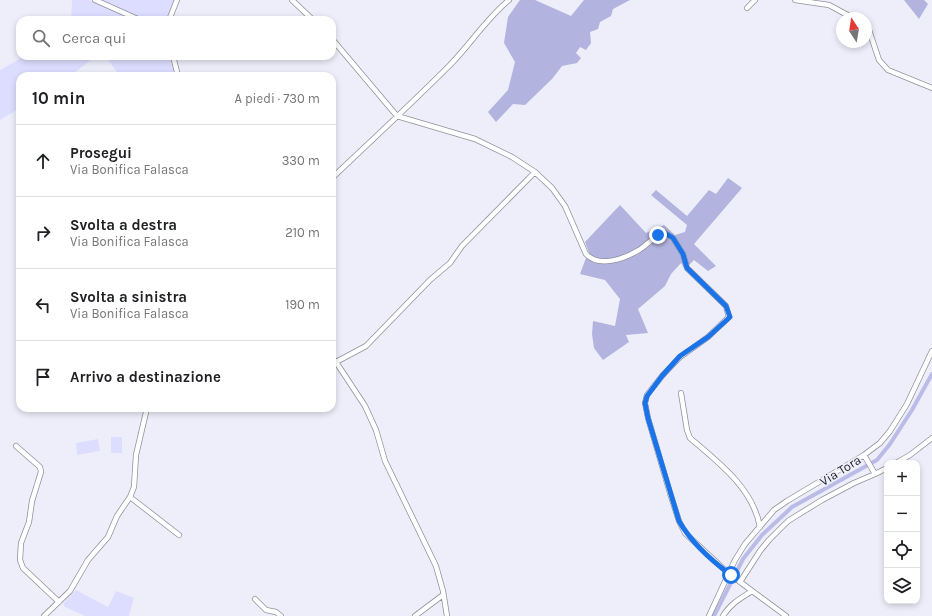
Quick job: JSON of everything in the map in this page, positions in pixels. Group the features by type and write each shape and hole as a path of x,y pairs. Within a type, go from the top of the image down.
{"street":[{"path":"95,0 131,16"},
{"path":"171,16 177,0"},
{"path":"292,0 309,16"},
{"path":"336,174 449,66 470,44 494,13 509,0"},
{"path":"747,8 755,0"},
{"path":"795,0 829,5 842,12"},
{"path":"872,39 879,60 888,70 932,88"},
{"path":"336,44 397,116 475,139 512,157 535,172 552,188 565,206 586,254 591,259 600,261 625,257 639,250 658,235 665,233 673,238 683,254 687,268 726,306 730,317 723,325 708,337 680,356 662,376 647,396 645,403 648,418 679,521 685,533 730,574 786,616"},
{"path":"174,60 177,72"},
{"path":"336,359 366,346 430,280 450,263 462,246 535,172"},
{"name":"Via Tora","path":"709,616 745,544 774,510 864,456 890,432 907,404 932,351"},
{"path":"336,363 365,406 376,430 385,461 436,566 447,616"},
{"path":"681,393 687,430 690,438 738,483 756,510 760,526"},
{"path":"44,616 74,585 88,560 108,537 117,516 130,497 134,487 136,455 146,412"},
{"path":"901,460 932,438"},
{"path":"16,446 40,467 41,472 32,501 29,522 21,543 20,560 23,568 59,602"},
{"path":"864,456 874,472"},
{"path":"739,581 773,535 788,521 854,482 884,469"},
{"path":"130,497 179,535"},
{"path":"723,616 727,609 740,598 752,591"},
{"path":"415,616 443,595"},
{"path":"255,599 266,610 276,612 281,616"}],"shaded area":[{"path":"72,0 89,0 127,16 71,16"},
{"path":"99,0 176,0 170,16 135,16"},
{"path":"520,0 535,0 571,16 584,0 630,0 613,9 611,16 600,22 598,29 590,32 591,43 586,50 580,47 576,53 581,58 577,63 562,66 552,79 525,105 513,104 496,122 488,112 508,90 515,62 504,43 508,17"},
{"path":"904,0 924,0 928,4 919,19"},
{"path":"18,60 91,60 75,72 16,72 16,110 0,120 0,70"},
{"path":"108,60 171,60 174,72 117,72"},
{"path":"728,178 742,188 694,244 716,266 708,271 694,260 685,269 681,263 671,274 665,286 638,309 648,333 626,335 629,342 603,360 594,348 592,334 593,321 615,326 620,299 605,280 580,274 586,258 590,255 585,242 620,205 646,233 664,225 675,235 685,232 687,225 651,195 656,190 687,216 709,190 716,194"},
{"path":"111,437 122,437 122,453 111,453"},
{"path":"98,439 100,451 77,455 76,443"},
{"path":"76,590 108,607 116,591 134,598 129,616 85,616 65,607 63,604"}],"waterway":[{"path":"714,616 743,559 762,535 792,507 877,460 890,444 912,410 932,374"}],"route":[{"path":"658,235 665,233 673,238 683,254 687,268 726,306 729,312 730,317 723,325 680,356 647,396 645,403 670,493 679,521 685,533 706,554 731,575"}]}
